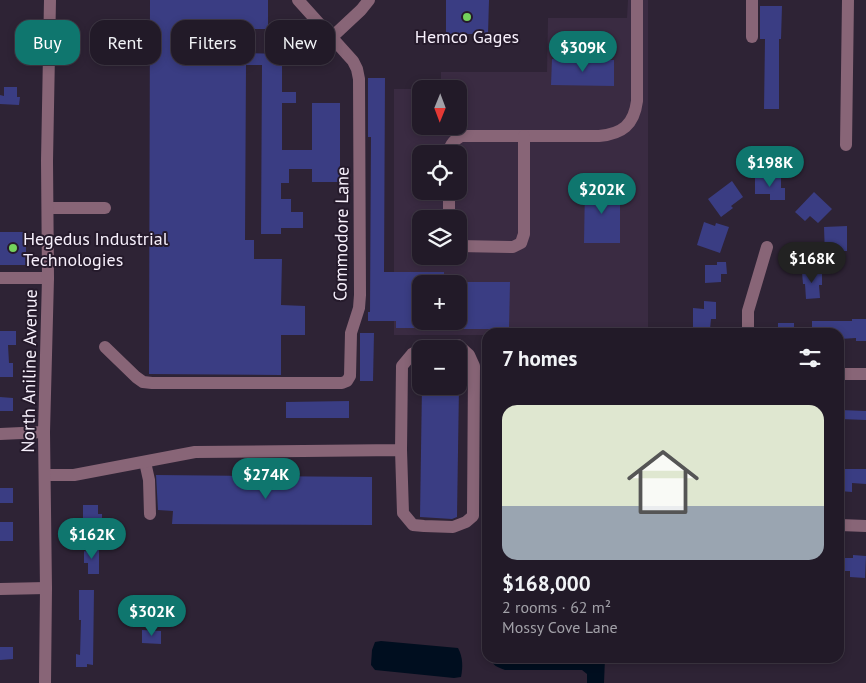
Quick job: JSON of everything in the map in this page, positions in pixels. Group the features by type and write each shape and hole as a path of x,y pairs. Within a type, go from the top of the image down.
{"street":[{"name":"North Aniline Avenue","path":"45,683 44,432 48,278 47,161 50,0"},
{"name":"Commodore Lane","path":"298,0 315,20"},
{"path":"335,34 369,0"},
{"path":"451,145 453,141 461,136 607,135 621,130 632,121 637,100 637,0"},
{"path":"752,0 752,37"},
{"path":"846,146 848,0"},
{"name":"Commodore Lane","path":"105,346 143,382 342,383 348,381 350,376 350,333 360,295 359,79 353,62 335,42"},
{"path":"467,246 513,247 521,243 524,234 524,136"},
{"path":"48,208 105,208"},
{"path":"748,328 748,311 767,246"},
{"path":"0,278 48,278"},
{"path":"458,345 469,355 474,366 473,516 466,522 453,527 413,525 402,513 401,450 402,366 412,354 426,346 458,345"},
{"path":"844,374 866,374"},
{"path":"0,434 44,432"},
{"path":"45,475 74,475 195,452 401,450"},
{"path":"145,462 149,480 150,514"},
{"path":"844,525 866,526"},
{"path":"0,588 46,588"}],"shaded area":[{"path":"628,0 648,0 648,328 482,328 482,335 394,335 394,89 412,89 412,135 468,135 468,80 441,80 441,72 547,72 548,18 627,18"}],"water":[{"path":"375,642 458,648 462,662 461,677 454,678 375,670 371,665 372,650"},
{"path":"493,663 605,663 604,683 587,683 587,674 582,670 505,670"}],"building":[{"path":"150,0 268,0 268,20 265,20 265,29 255,29 255,20 171,20 171,65 246,65 245,240 254,240 254,259 282,259 281,305 305,306 305,335 281,335 281,375 149,374 150,65 161,65 161,20 150,20"},
{"name":"Hemco Gages","path":"446,0 489,0 488,34 446,34"},
{"path":"760,6 782,6 781,39 779,39 779,109 764,109 765,39 760,39"},
{"path":"255,53 265,54 265,65 282,65 282,92 296,92 296,103 282,103 282,150 312,150 312,103 340,103 340,182 312,182 312,169 289,169 289,183 281,183 281,199 291,199 291,212 303,212 303,228 281,228 281,234 261,234 262,65 255,65"},
{"path":"552,59 614,60 614,86 551,85"},
{"path":"368,78 385,78 384,272 444,272 444,275 412,275 412,328 396,328 396,321 368,321 368,312 370,312 371,137 368,137"},
{"path":"4,87 17,87 17,97 20,97 19,105 0,104 0,95 4,96"},
{"path":"755,177 781,177 781,188 785,188 785,200 770,200 770,194 755,194"},
{"path":"732,181 743,197 721,217 708,199"},
{"path":"585,186 620,186 620,243 584,243"},
{"path":"814,192 832,209 818,223 810,216 805,221 795,212"},
{"path":"704,222 715,226 716,223 729,227 720,253 697,245"},
{"path":"847,226 847,251 835,251 835,256 825,256 824,227"},
{"name":"Hegedus Industrial Technologies","path":"0,232 26,232 26,265 0,265"},
{"path":"717,262 726,262 727,274 721,274 721,282 705,283 705,265 717,265"},
{"path":"822,271 822,285 819,285 820,298 806,299 802,272"},
{"path":"467,282 510,282 509,328 467,329"},
{"path":"704,301 716,302 716,319 711,319 710,328 693,328 693,308 704,309"},
{"path":"852,319 866,319 866,341 856,341 856,338 844,339 844,328 812,328 812,321 852,321"},
{"path":"778,323 794,323 794,328 778,328"},
{"path":"0,331 16,331 16,345 8,345 9,363 13,363 13,377 0,377"},
{"path":"360,333 374,333 373,381 360,381"},
{"path":"422,395 459,395 457,517 452,519 420,517"},
{"path":"0,397 13,398 13,411 0,411"},
{"path":"349,401 349,418 286,418 286,402"},
{"path":"844,410 866,411 866,420 844,419"},
{"path":"844,469 866,469 866,484 852,483 852,492 844,491"},
{"path":"156,475 372,477 372,525 172,524 173,511 158,510"},
{"path":"0,488 13,488 13,503 0,503"},
{"path":"83,505 98,505 98,514 102,514 102,521 111,521 111,533 90,533 90,519 83,519"},
{"path":"0,522 13,522 13,541 0,541"},
{"path":"88,546 97,546 97,549 99,549 99,574 88,574 88,563 84,563 84,551 88,552"},
{"path":"853,555 866,556 865,578 850,577 850,571 844,571 844,558 853,558"},
{"path":"79,590 94,590 93,665 87,664 87,667 76,667 76,654 80,655 81,620 79,620"},
{"path":"142,630 161,631 161,644 142,643"},
{"path":"0,647 13,647 13,659 0,660"}],"place":[{"name":"Hemco Gages","path":"467,17"},
{"name":"Hegedus Industrial Technologies","path":"13,248"}]}
